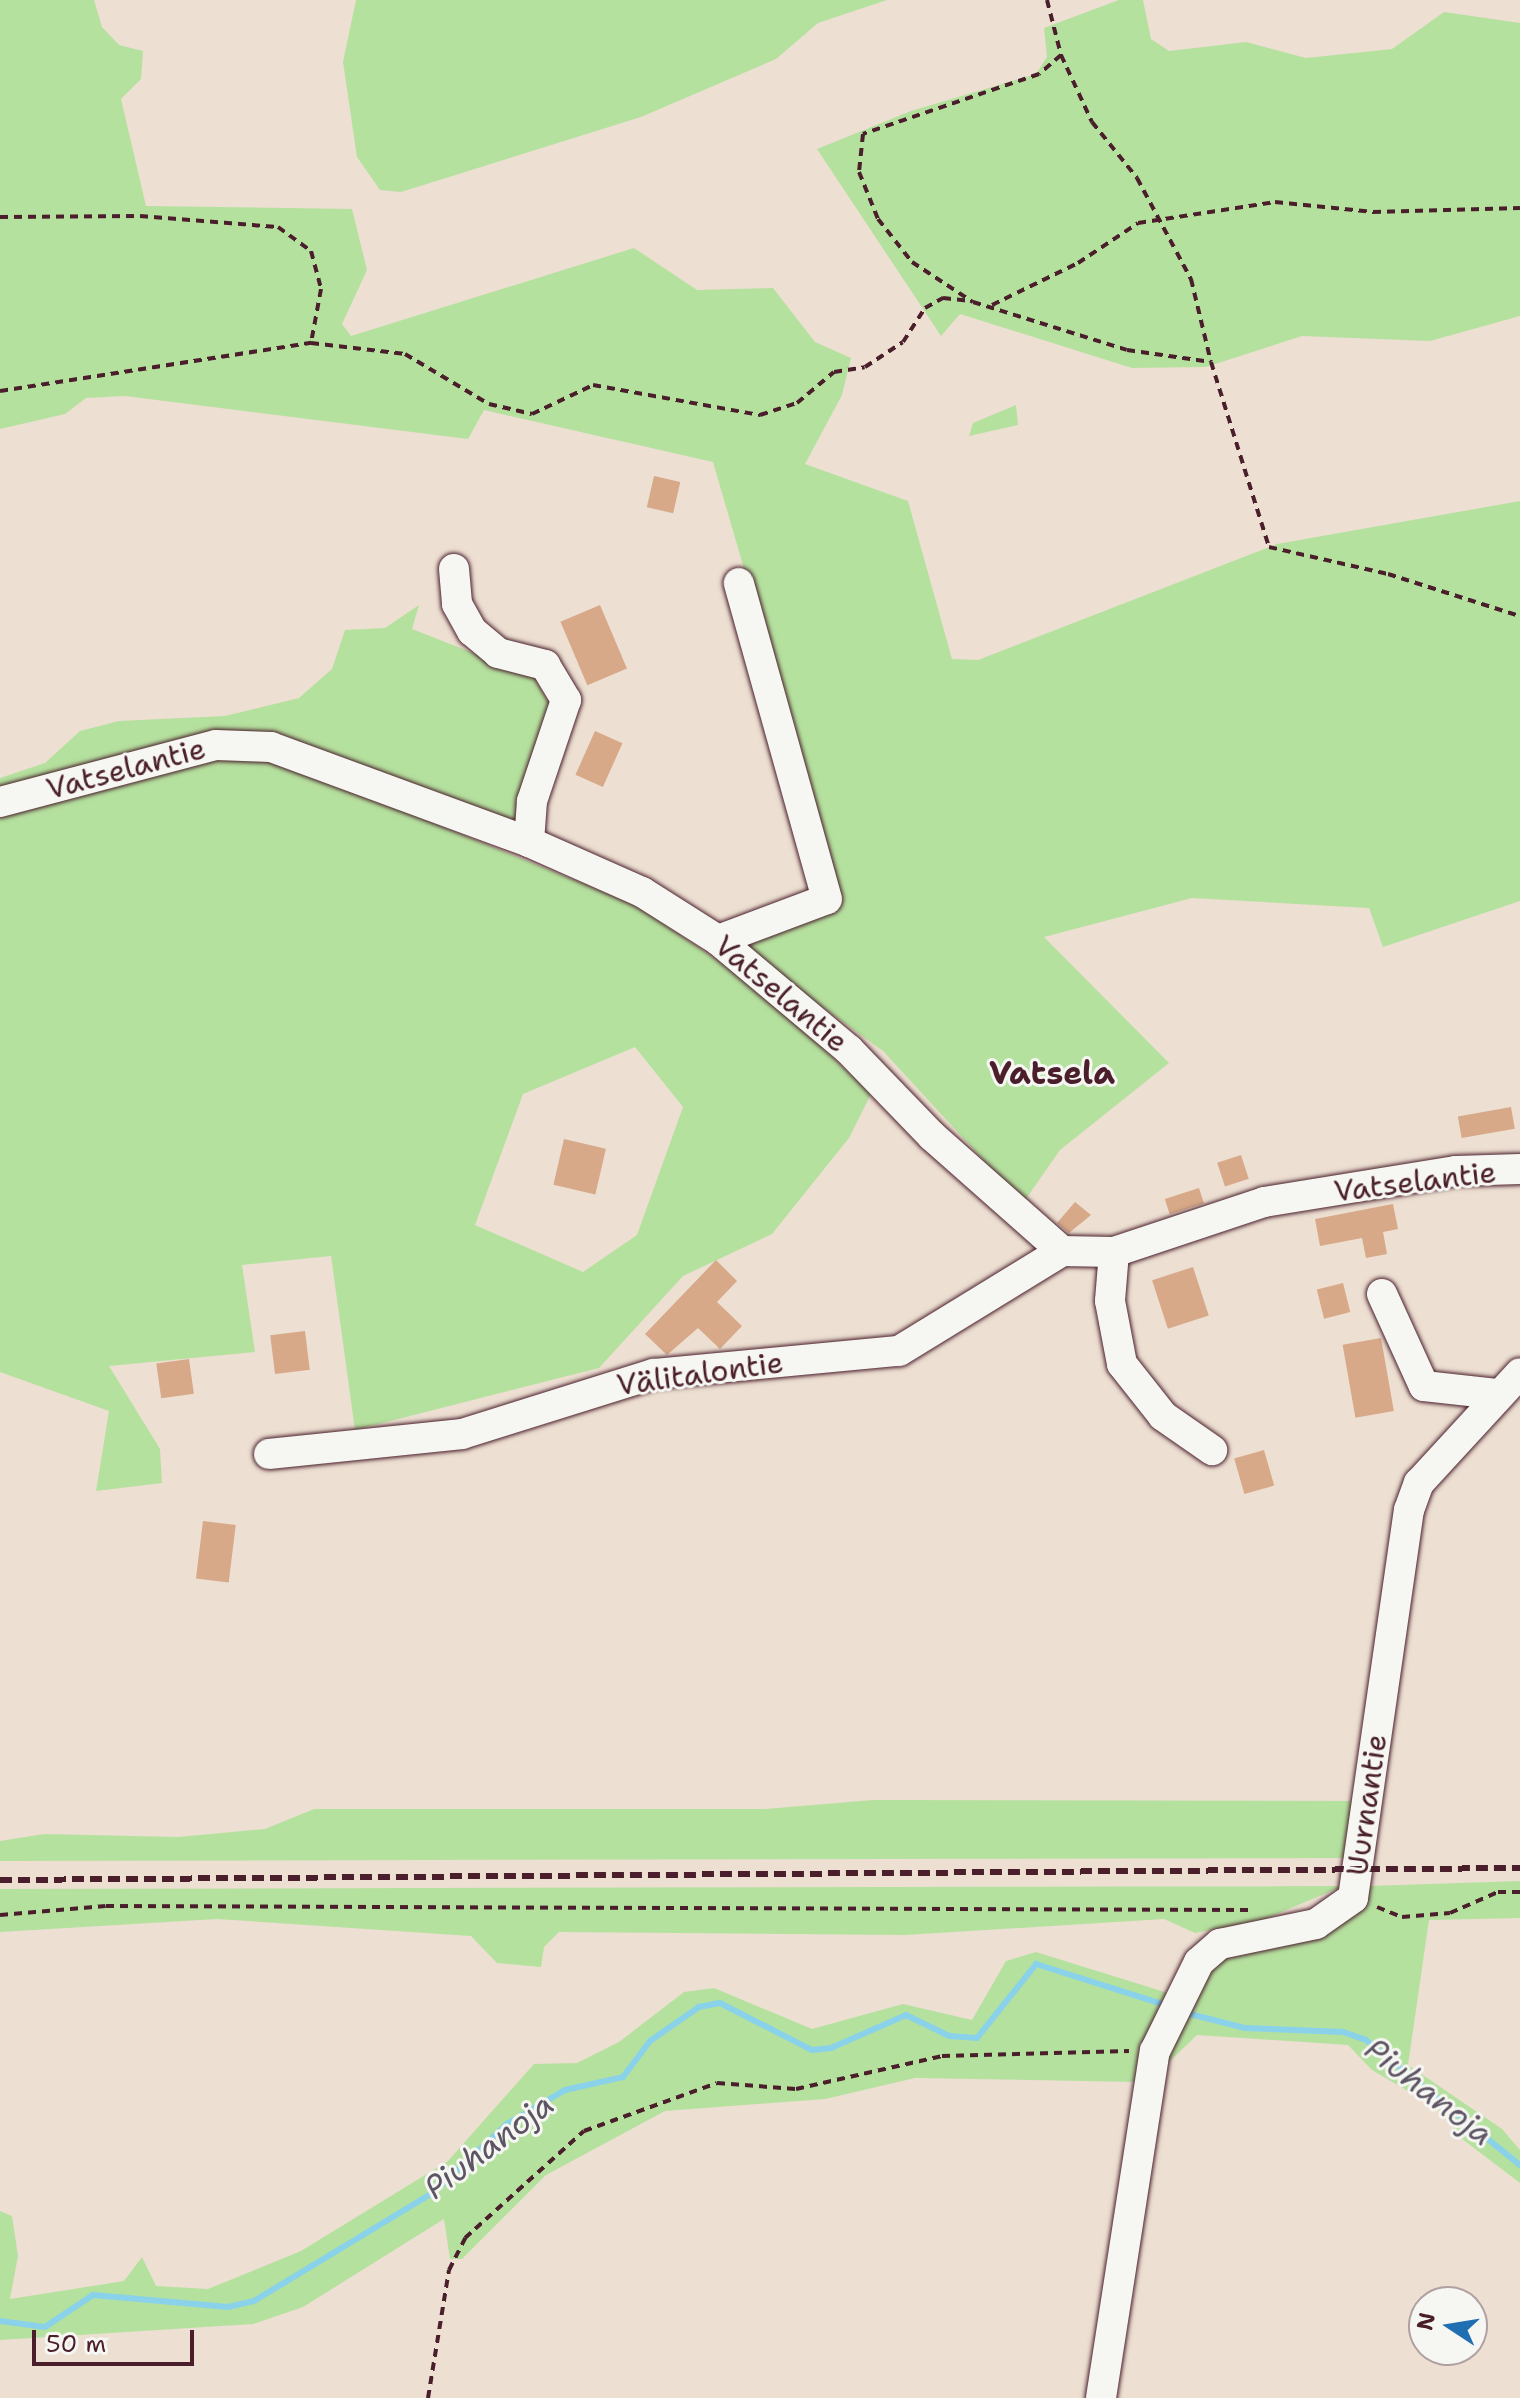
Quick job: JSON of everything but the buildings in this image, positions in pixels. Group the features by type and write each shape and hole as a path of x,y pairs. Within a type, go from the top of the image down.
{"street":[{"path":"454,569 457,604 472,631 498,653 545,665 566,700 532,801 529,842"},
{"path":"718,940 827,899 739,583"},
{"name":"Vatselantie","path":"0,802 216,745 271,747 529,842 642,892 718,940 849,1050 932,1136 1062,1251 1114,1252 1264,1202 1456,1171 1520,1169"},
{"name":"Välitalontie","path":"269,1454 462,1434 654,1374 899,1351 1062,1251"},
{"path":"1114,1252 1110,1301 1122,1364 1163,1416 1212,1450"},
{"path":"1382,1294 1424,1386 1497,1394"},
{"name":"Uurnantie","path":"1101,2398 1155,2051 1199,1962 1220,1944 1316,1924 1353,1898 1409,1510 1419,1483 1497,1394 1520,1373"}],"path":[{"path":"1047,0 1061,55 1092,122 1137,178 1154,221 1191,279 1211,362 1269,547 1520,616"},
{"path":"973,302 912,262 878,219 859,172 863,134 938,106 995,95 1061,55"},
{"path":"990,306 1154,221 1275,202 1373,212 1520,208"},
{"path":"0,217 140,216 278,227 311,251 321,289 311,343"},
{"path":"0,391 311,343 405,354 489,404 532,414 593,385 760,415 797,403 834,372 865,367 903,342 934,303 973,302 1127,350 1211,362"},
{"path":"1353,1898 1402,1917 1450,1913 1498,1892 1520,1892"},
{"path":"0,1915 106,1906 1257,1910"},
{"path":"428,2398 449,2270 465,2238 584,2131 717,2083 796,2089 942,2056 1155,2051"}],"green space":[{"path":"0,0 94,0 102,27 119,45 143,51 141,79 121,99 146,206 352,209 367,270 342,324 351,336 634,248 697,290 773,288 815,342 851,358 842,395 805,464 908,501 952,659 978,660 1277,544 1520,501 1520,901 1383,947 1369,908 1192,898 1044,937 1169,1063 1060,1150 1023,1203 883,1051 735,944 840,899 713,462 484,410 468,439 125,396 86,398 65,414 0,429"},
{"path":"356,0 887,0 818,23 776,59 641,117 401,192 380,190 357,157 343,62"},
{"path":"1119,0 1143,0 1151,39 1169,51 1246,42 1306,58 1392,49 1444,12 1520,23 1520,316 1430,341 1302,336 1206,367 1132,368 960,314 941,336 817,149 911,111 1036,74 1047,57 1044,28"},
{"path":"1016,405 1018,425 969,436 973,423"},
{"path":"419,605 412,629 534,677 550,705 516,829 285,742 0,795 0,778 45,763 80,731 119,721 225,716 299,698 332,669 345,630 385,628"},
{"path":"222,753 285,763 636,905 764,992 871,1094 849,1138 772,1234 683,1276 599,1368 355,1430 331,1256 242,1265 255,1352 109,1366 160,1449 162,1483 96,1491 109,1411 0,1372 0,814","holes":["635,1047 683,1107 637,1235 583,1272 475,1225 523,1094"]},
{"path":"873,1800 1357,1801 1350,1858 0,1861 0,1841 44,1834 178,1837 265,1829 314,1809 765,1809"},
{"path":"1520,1881 1520,1918 1429,1920 1408,2065 1502,2129 1520,2150 1520,2183 1461,2138 1437,2108 1372,2070 1348,2045 1197,2035 1166,2065 1213,1961 1368,1886"},
{"path":"1343,1886 1263,1920 1195,1933 1164,1919 905,1935 559,1932 544,1947 541,1967 497,1963 471,1936 217,1919 0,1932 0,1889"},
{"path":"1036,1952 1168,1993 1136,2082 915,2078 825,2099 665,2111 546,2175 462,2259 450,2259 444,2219 303,2307 253,2324 0,2340 0,2211 12,2216 18,2256 10,2299 124,2281 142,2257 156,2286 208,2289 301,2251 448,2161 534,2064 577,2063 619,2042 684,1992 714,1988 812,2029 903,2004 972,2020 1006,1961"}],"waterway":[{"name":"Piuhanoja","path":"0,2321 45,2327 93,2295 228,2307 254,2301 434,2192 507,2124 565,2090 623,2077 650,2041 699,2007 720,2003 812,2050 831,2048 906,2015 949,2036 977,2038 1036,1964 1162,2004"},
{"name":"Piuhanoja","path":"1190,2014 1245,2028 1343,2032 1366,2040 1520,2165"}],"railway":[{"path":"0,1880 1520,1868"}],"district":[{"name":"Vatsela","path":"1052,1073"}]}
